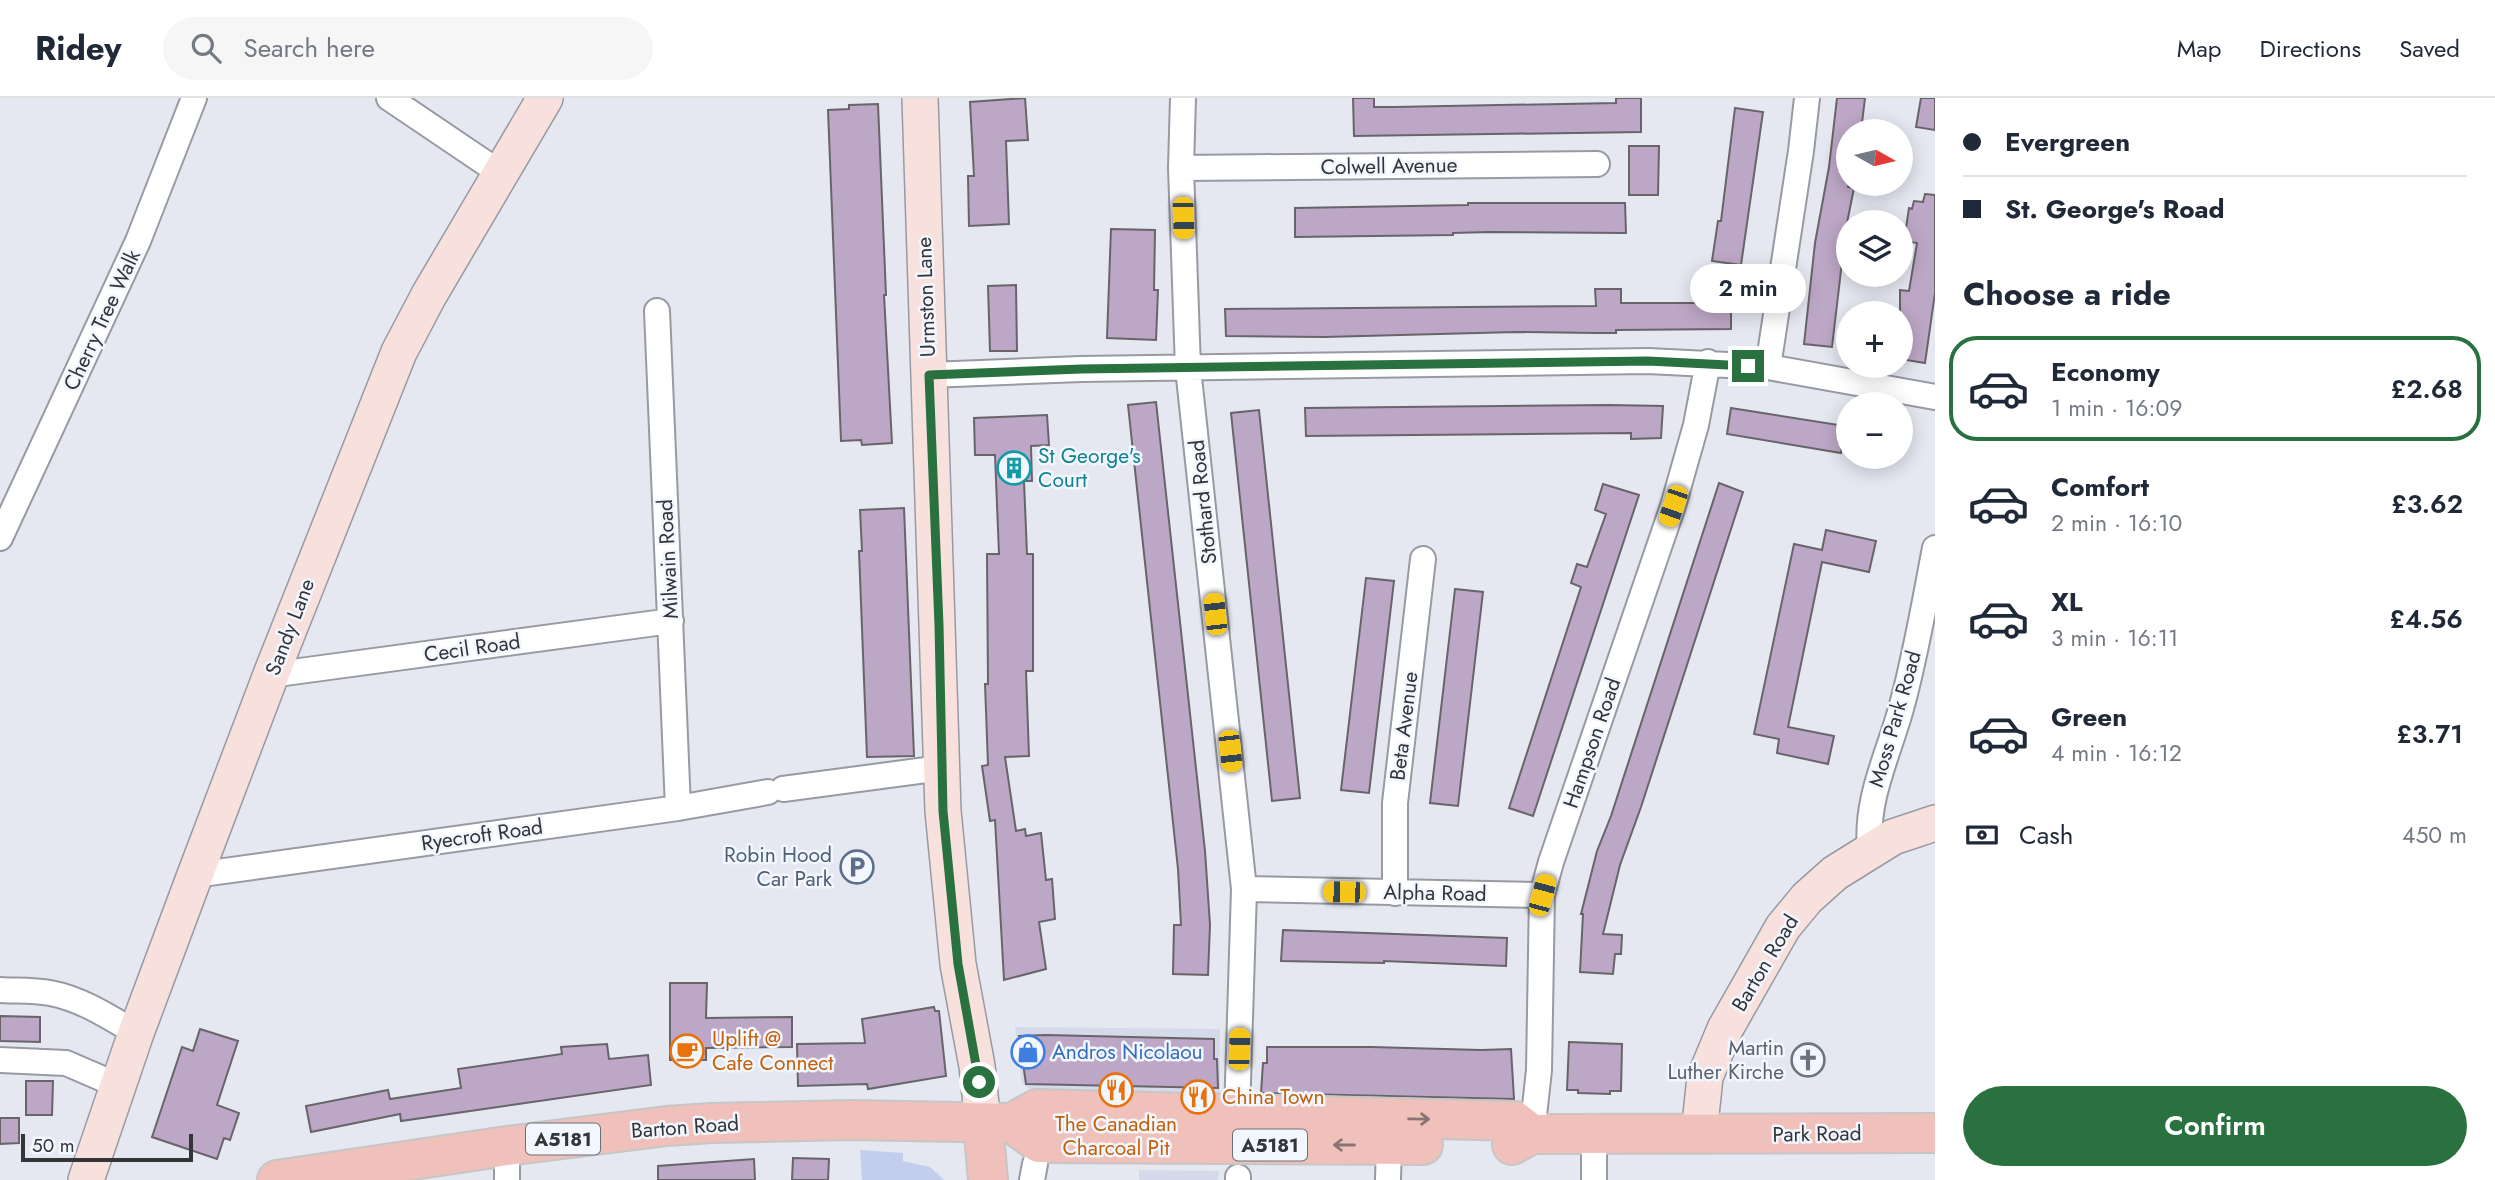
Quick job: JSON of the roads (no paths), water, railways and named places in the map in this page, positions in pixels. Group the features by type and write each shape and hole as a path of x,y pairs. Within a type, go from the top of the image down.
{"main road":[{"name":"Barton Road","path":"277,1180 507,1163 712,1123 851,1120 997,1123 1037,1109 1237,1154 1389,1162 1514,1145 1532,1134 1699,1134"},
{"name":"Barton Road","path":"1237,1154 1515,1121 1532,1134"},
{"path":"988,1180 997,1123"},
{"name":"Park Road","path":"1699,1134 1935,1133"}],"street":[{"name":"Cherry Tree Walk","path":"0,538 138,241 194,98"},
{"path":"389,98 500,173"},
{"name":"Sandy Lane","path":"86,1180 117,1085 195,875 398,352 545,98"},
{"name":"Urmston Lane","path":"920,98 939,625 941,771 958,964 977,1066 997,1123"},
{"name":"Stothard Road","path":"1183,98 1181,168 1188,368 1244,889 1237,1154"},
{"path":"1768,367 1807,98"},
{"name":"Colwell Avenue","path":"1181,168 1597,164"},
{"name":"Milwain Road","path":"657,311 678,808"},
{"path":"929,375 1188,368 1708,362 1768,367 1935,397"},
{"name":"Hampson Road","path":"1532,1134 1539,1070 1542,895 1673,506 1696,425 1708,362"},
{"name":"Moss Park Road","path":"1870,850 1868,829 1875,786 1902,706 1935,548"},
{"name":"Beta Avenue","path":"1395,893 1395,803 1423,559"},
{"name":"Cecil Road","path":"272,672 299,672 671,621"},
{"name":"Ryecroft Road","path":"195,875 678,808 776,790 926,770 941,771"},
{"name":"Barton Road","path":"1699,1134 1705,1077 1725,1029 1783,926 1807,898 1835,873 1893,837 1935,823"},
{"name":"Alpha Road","path":"1244,889 1542,895"},
{"path":"0,990 50,993 70,998 92,1007 136,1033"},
{"path":"0,1060 66,1063 117,1085"},
{"path":"1594,1133 1594,1180"}],"place":[{"name":"St George's Court","path":"1014,468"},
{"name":"Robin Hood Car Park","path":"857,867"},
{"name":"Uplift @ Cafe Connect","path":"687,1051"},
{"name":"Andros Nicolaou","path":"1028,1052"},
{"name":"Martin Luther Kirche","path":"1808,1060"},
{"name":"The Canadian Charcoal Pit","path":"1116,1090"},
{"name":"China Town","path":"1198,1097"}]}
